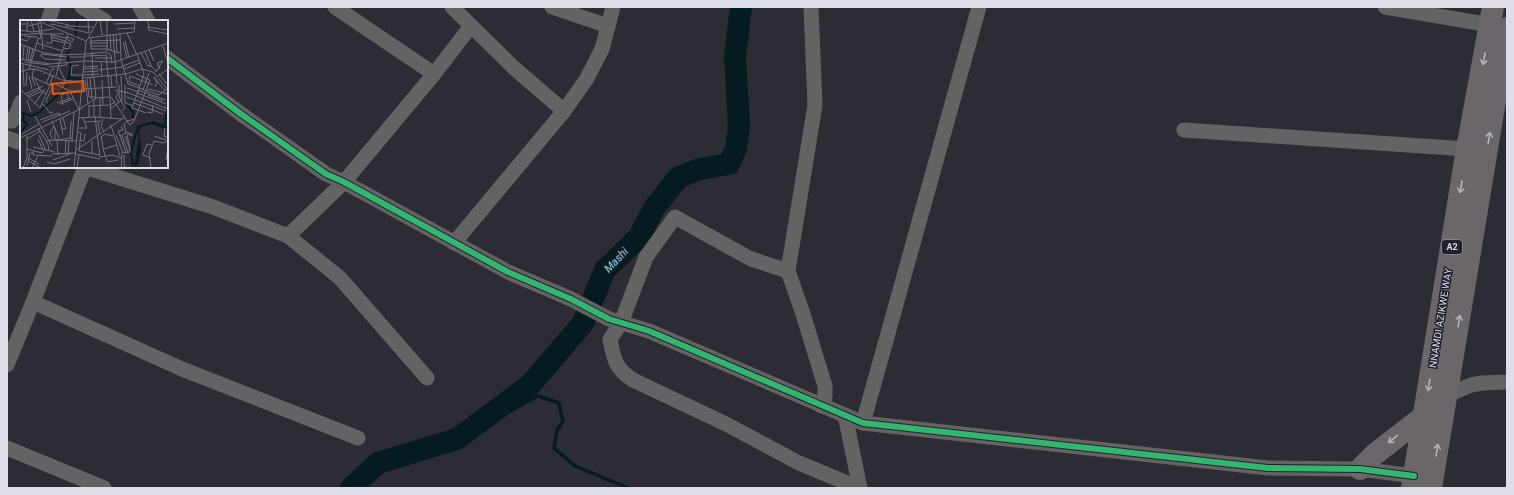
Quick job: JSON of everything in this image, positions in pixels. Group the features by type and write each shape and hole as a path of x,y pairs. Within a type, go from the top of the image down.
{"highway":[{"name":"NNAMDI AZIKWE WAY","path":"1419,484 1424,416 1468,149 1497,20"},
{"name":"NNAMDI AZIKWE WAY","path":"1419,484 1447,395 1497,20"},
{"path":"1360,469 1375,454 1424,416"}],"street":[{"path":"48,20 53,7"},
{"path":"82,7 103,20"},
{"path":"140,7 147,20"},
{"path":"335,7 434,74"},
{"path":"452,7 514,68 564,111"},
{"path":"552,7 608,26"},
{"path":"454,243 564,111 586,80 602,49 613,7"},
{"path":"812,7 815,105 788,271 825,386 825,397 821,406"},
{"path":"863,422 979,7"},
{"path":"1385,7 1497,20"},
{"path":"288,236 344,182 472,26"},
{"path":"168,58 241,114 326,174 344,182 508,272 572,299 615,321 649,331 821,406 863,422 1268,468 1360,469 1419,484"},
{"path":"9,125 17,113 20,105"},
{"path":"1184,130 1468,149"},
{"path":"7,138 20,143"},
{"path":"7,365 85,168"},
{"path":"88,168 213,207 288,236 340,278 426,378"},
{"path":"788,271 751,259 675,217 646,257 615,321 610,339 614,358 621,372 633,380 726,424 799,464 859,488"},
{"path":"33,302 182,369 358,438"},
{"path":"1447,395 1476,384 1507,382"},
{"path":"845,415 859,488"},
{"path":"7,448 104,488"}],"waterway":[{"name":"Mashi","path":"351,488 378,463 457,439 531,384 583,323 605,270 639,237 654,208 679,177 700,169 729,164 736,149 739,126 735,56 741,7"},
{"path":"457,439 538,396 559,403 563,421 557,430 554,448 575,466 628,488"}],"cycle path":[{"path":"168,59 241,114 326,174 344,182 508,272 571,299 609,319 649,331 863,423 1268,468 1360,469 1414,476"}]}
